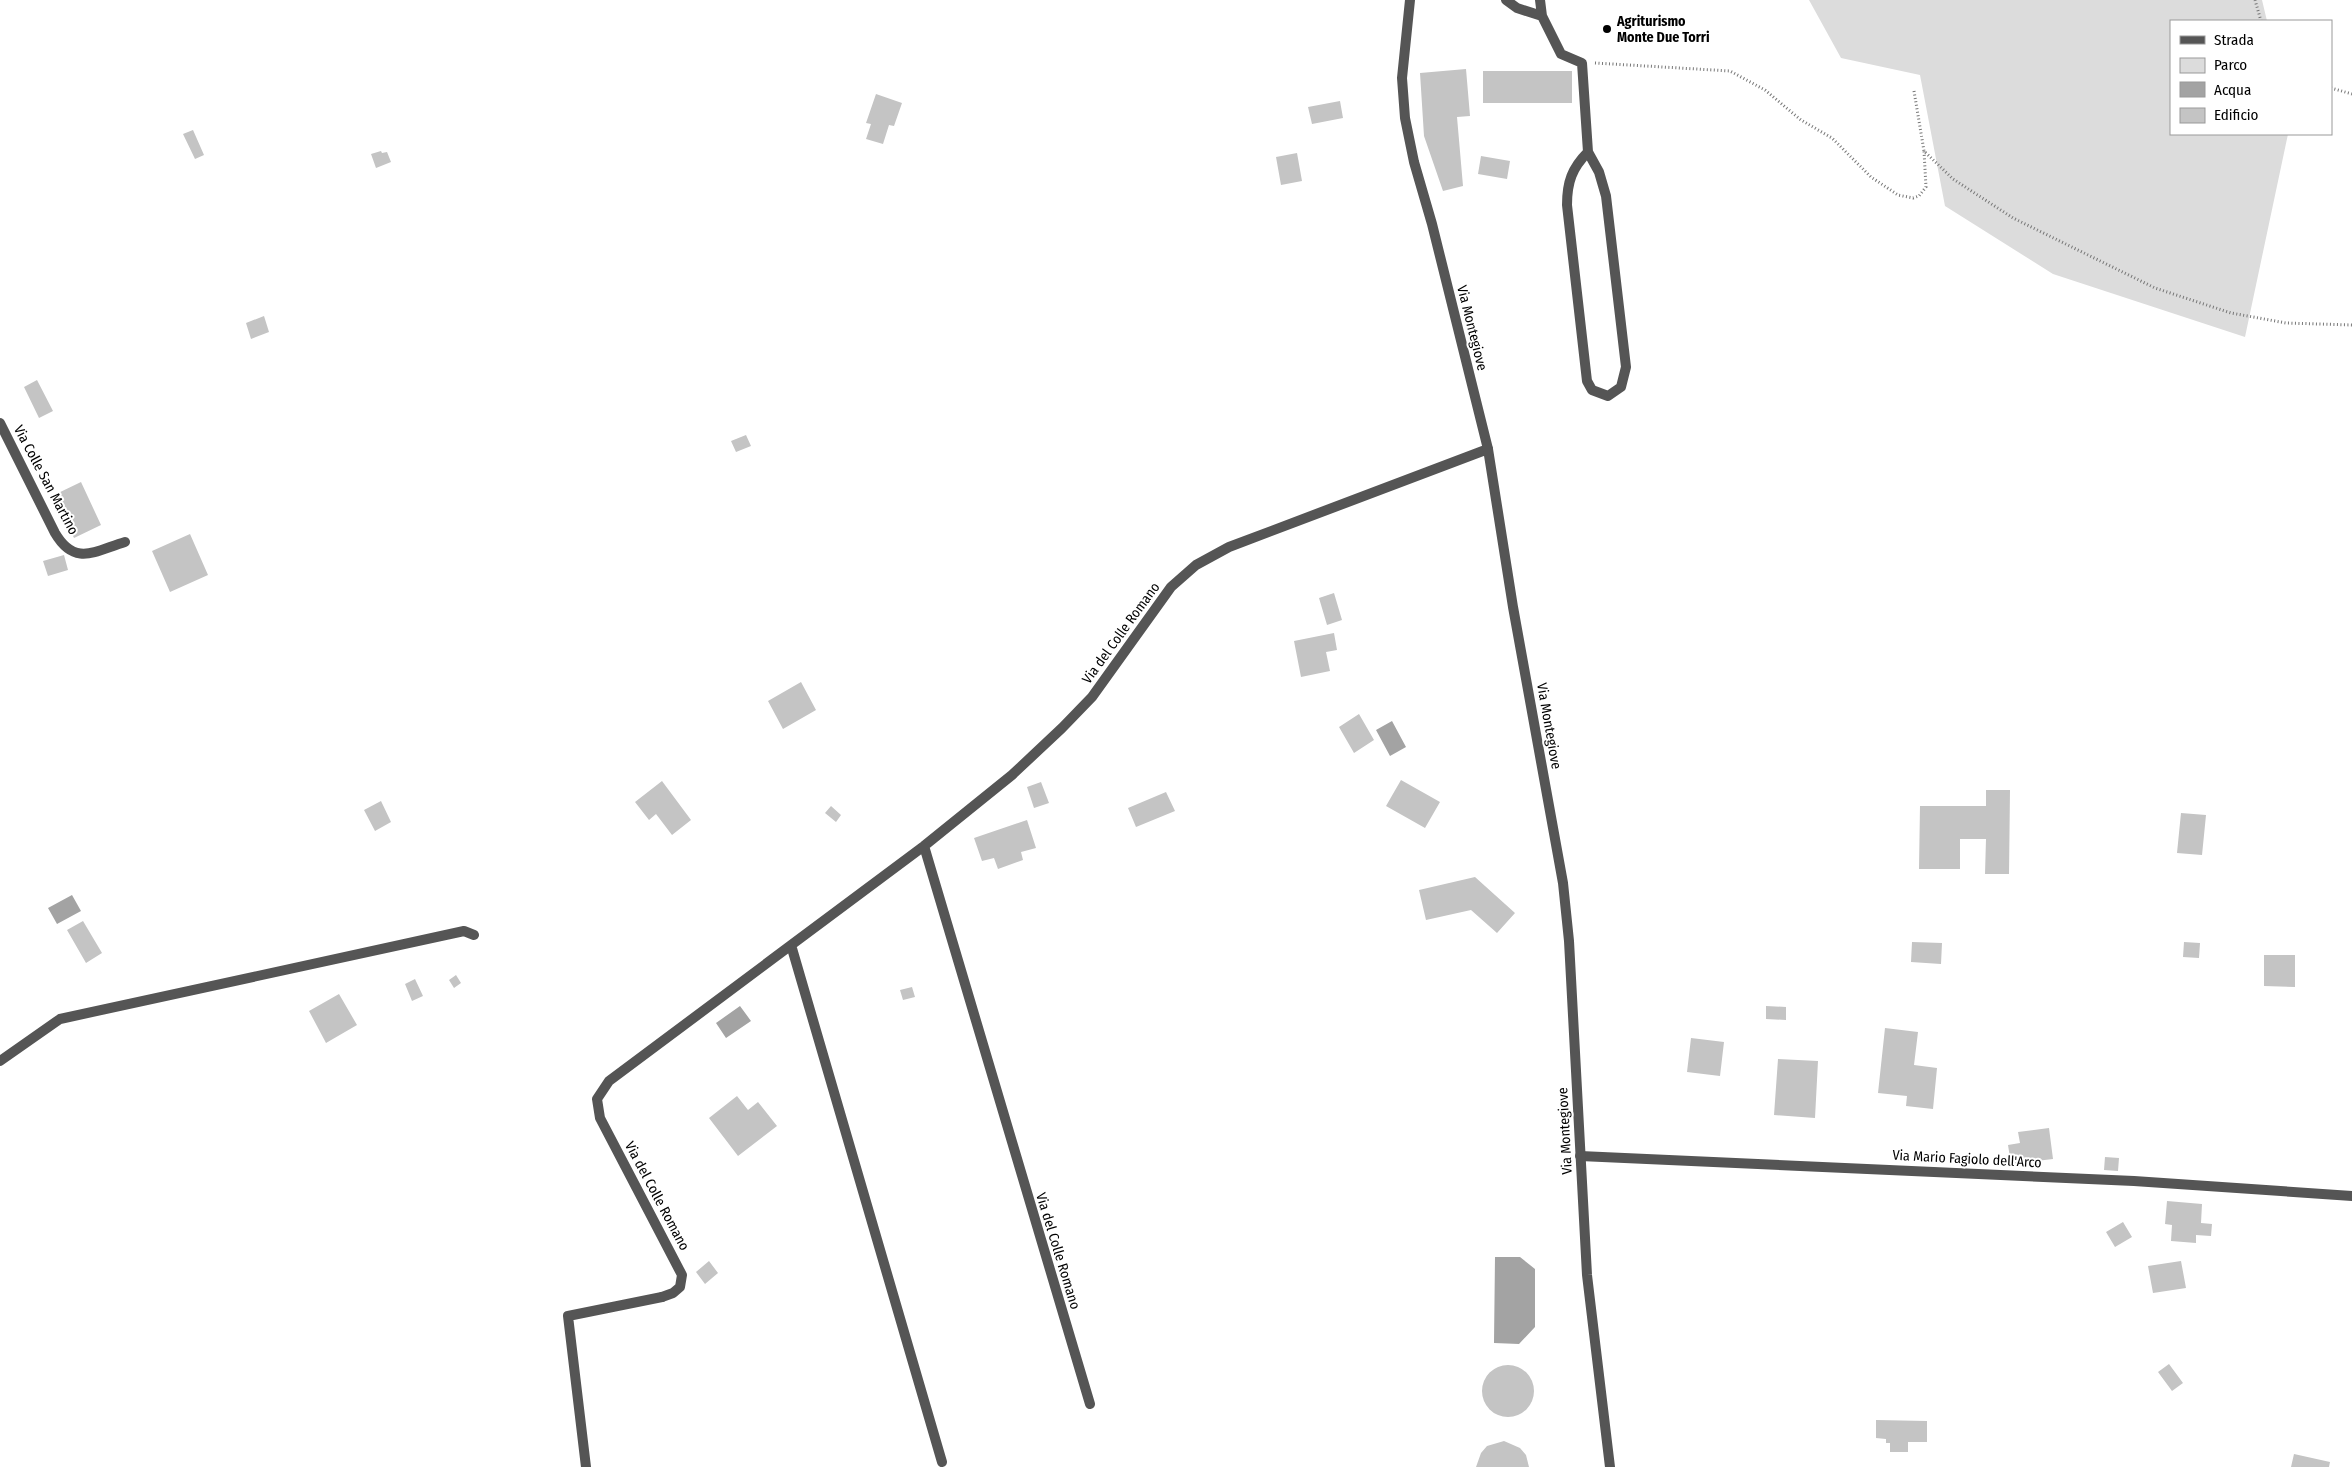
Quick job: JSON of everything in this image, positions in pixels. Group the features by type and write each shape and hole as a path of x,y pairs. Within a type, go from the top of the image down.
{"street":[{"name":"Via Montegiove","path":"1410,0 1402,78 1405,118 1412,156 1432,224 1488,449 1513,606 1565,896 1571,974 1588,1298 1610,1467"},
{"path":"1506,0 1517,8 1542,16"},
{"path":"1540,0 1542,16 1561,54 1582,63 1588,152 1599,172 1606,196 1626,367 1621,387 1608,396 1592,390 1587,380 1567,205 1567,189 1571,174 1578,162 1588,152"},
{"name":"Via Colle San Martino","path":"0,423 55,533 66,548 72,553 84,555 125,542"},
{"name":"Via del Colle Romano","path":"586,1467 568,1316 662,1297 673,1293 680,1287 683,1279 681,1271 600,1118 597,1106 599,1093 609,1081 924,846 1012,775 1077,714 1106,679 1164,594 1196,564 1229,547 1488,449"},
{"name":"Via del Colle Romano","path":"924,846 1090,1404"},
{"path":"0,1061 60,1020 464,932 474,935"},
{"path":"791,946 942,1462"},
{"name":"Via Mario Fagiolo dell'Arco","path":"1580,1156 2134,1181 2352,1196"}],"path":[{"path":"2255,0 2261,20"},
{"path":"1582,63 1730,71 1766,90 1801,120 1832,138 1871,177 1898,195 1913,198 1919,196 1926,188 1924,151 1914,90"},
{"path":"2332,88 2352,94"},
{"path":"1924,151 1953,179 2013,218 2155,288 2231,313 2286,323 2352,325"}],"green space":[{"path":"1809,0 2262,0 2267,20 2170,20 2170,135 2288,135 2245,337 2053,274 1945,206 1920,75 1841,58"}],"water":[{"path":"1392,721 1406,747 1390,756 1376,730"},
{"path":"72,895 81,911 57,924 48,908"},
{"path":"740,1006 751,1021 726,1038 716,1023"},
{"path":"1495,1257 1520,1257 1535,1269 1535,1327 1519,1344 1494,1343"}],"building":[{"path":"1466,69 1470,116 1457,117 1463,186 1443,191 1424,136 1420,73"},
{"path":"1483,71 1572,71 1572,103 1483,103"},
{"path":"876,94 902,103 894,126 889,125 883,144 866,139 871,124 866,123"},
{"path":"1340,101 1343,118 1312,124 1308,107"},
{"path":"193,130 204,155 195,159 183,134"},
{"path":"381,151 382,153 387,152 391,162 376,168 371,154"},
{"path":"1297,153 1302,181 1281,185 1276,157"},
{"path":"1481,156 1510,161 1507,179 1478,174"},
{"path":"264,316 269,332 251,339 246,323"},
{"path":"37,380 53,411 39,418 24,387"},
{"path":"746,435 751,446 736,452 731,441"},
{"path":"81,482 101,525 74,538 54,495"},
{"path":"190,534 208,575 170,592 152,551"},
{"path":"64,555 68,570 48,576 43,561"},
{"path":"1334,593 1342,620 1327,625 1319,598"},
{"path":"1334,633 1337,650 1326,652 1330,671 1301,677 1294,641"},
{"path":"801,682 816,710 783,729 768,701"},
{"path":"1359,714 1374,740 1354,753 1339,727"},
{"path":"1401,780 1440,802 1425,828 1386,806"},
{"path":"662,781 691,820 672,835 656,814 649,820 635,802"},
{"path":"1041,782 1049,803 1034,808 1027,787"},
{"path":"1986,790 2010,790 2009,874 1985,874 1986,839 1960,839 1960,869 1919,869 1920,806 1986,806"},
{"path":"1166,792 1175,811 1136,827 1128,808"},
{"path":"381,801 391,822 375,831 364,810"},
{"path":"831,806 841,815 836,822 825,813"},
{"path":"2181,813 2206,815 2202,855 2177,853"},
{"path":"1027,820 1036,848 1021,852 1023,860 998,869 994,858 982,861 974,838"},
{"path":"1475,877 1515,913 1497,933 1471,910 1426,920 1419,890"},
{"path":"83,921 102,953 86,963 67,930"},
{"path":"1912,942 1942,943 1941,964 1911,962"},
{"path":"2184,942 2200,943 2199,958 2183,957"},
{"path":"2264,955 2295,955 2295,987 2264,986"},
{"path":"456,975 461,983 454,988 449,980"},
{"path":"415,979 423,996 412,1001 405,984"},
{"path":"912,987 915,997 903,1000 900,990"},
{"path":"339,994 357,1025 326,1043 309,1011"},
{"path":"1766,1006 1786,1007 1786,1020 1766,1019"},
{"path":"1885,1028 1918,1032 1914,1065 1937,1068 1933,1109 1906,1106 1907,1096 1878,1093"},
{"path":"1691,1038 1724,1042 1720,1076 1687,1072"},
{"path":"1778,1059 1818,1061 1815,1118 1774,1115"},
{"path":"737,1096 748,1110 758,1102 777,1126 738,1156 709,1118"},
{"path":"2049,1128 2053,1159 2011,1164 2008,1145 2020,1143 2018,1132"},
{"path":"2105,1157 2119,1158 2118,1171 2104,1170"},
{"path":"2167,1201 2202,1204 2201,1223 2212,1224 2211,1236 2196,1235 2196,1243 2171,1241 2172,1225 2165,1224"},
{"path":"2123,1222 2132,1237 2115,1247 2106,1232"},
{"path":"709,1261 718,1273 705,1284 696,1272"},
{"path":"2181,1261 2186,1288 2153,1293 2148,1266"},
{"path":"2169,1364 2183,1383 2172,1391 2158,1372"},
{"path":"1503,1365 1513,1365 1522,1369 1530,1377 1534,1391 1530,1405 1522,1413 1513,1417 1503,1417 1494,1413 1486,1405 1482,1396 1482,1386 1486,1377 1494,1369"},
{"path":"1876,1420 1927,1421 1927,1442 1908,1442 1908,1452 1890,1452 1890,1443 1886,1443 1886,1439 1876,1438"},
{"path":"1504,1441 1520,1448 1526,1455 1529,1467 1476,1467 1481,1453 1487,1446"},
{"path":"2294,1454 2330,1462 2329,1467 2291,1467"}],"place":[{"name":"Agriturismo Monte Due Torri","path":"1607,29"}]}
